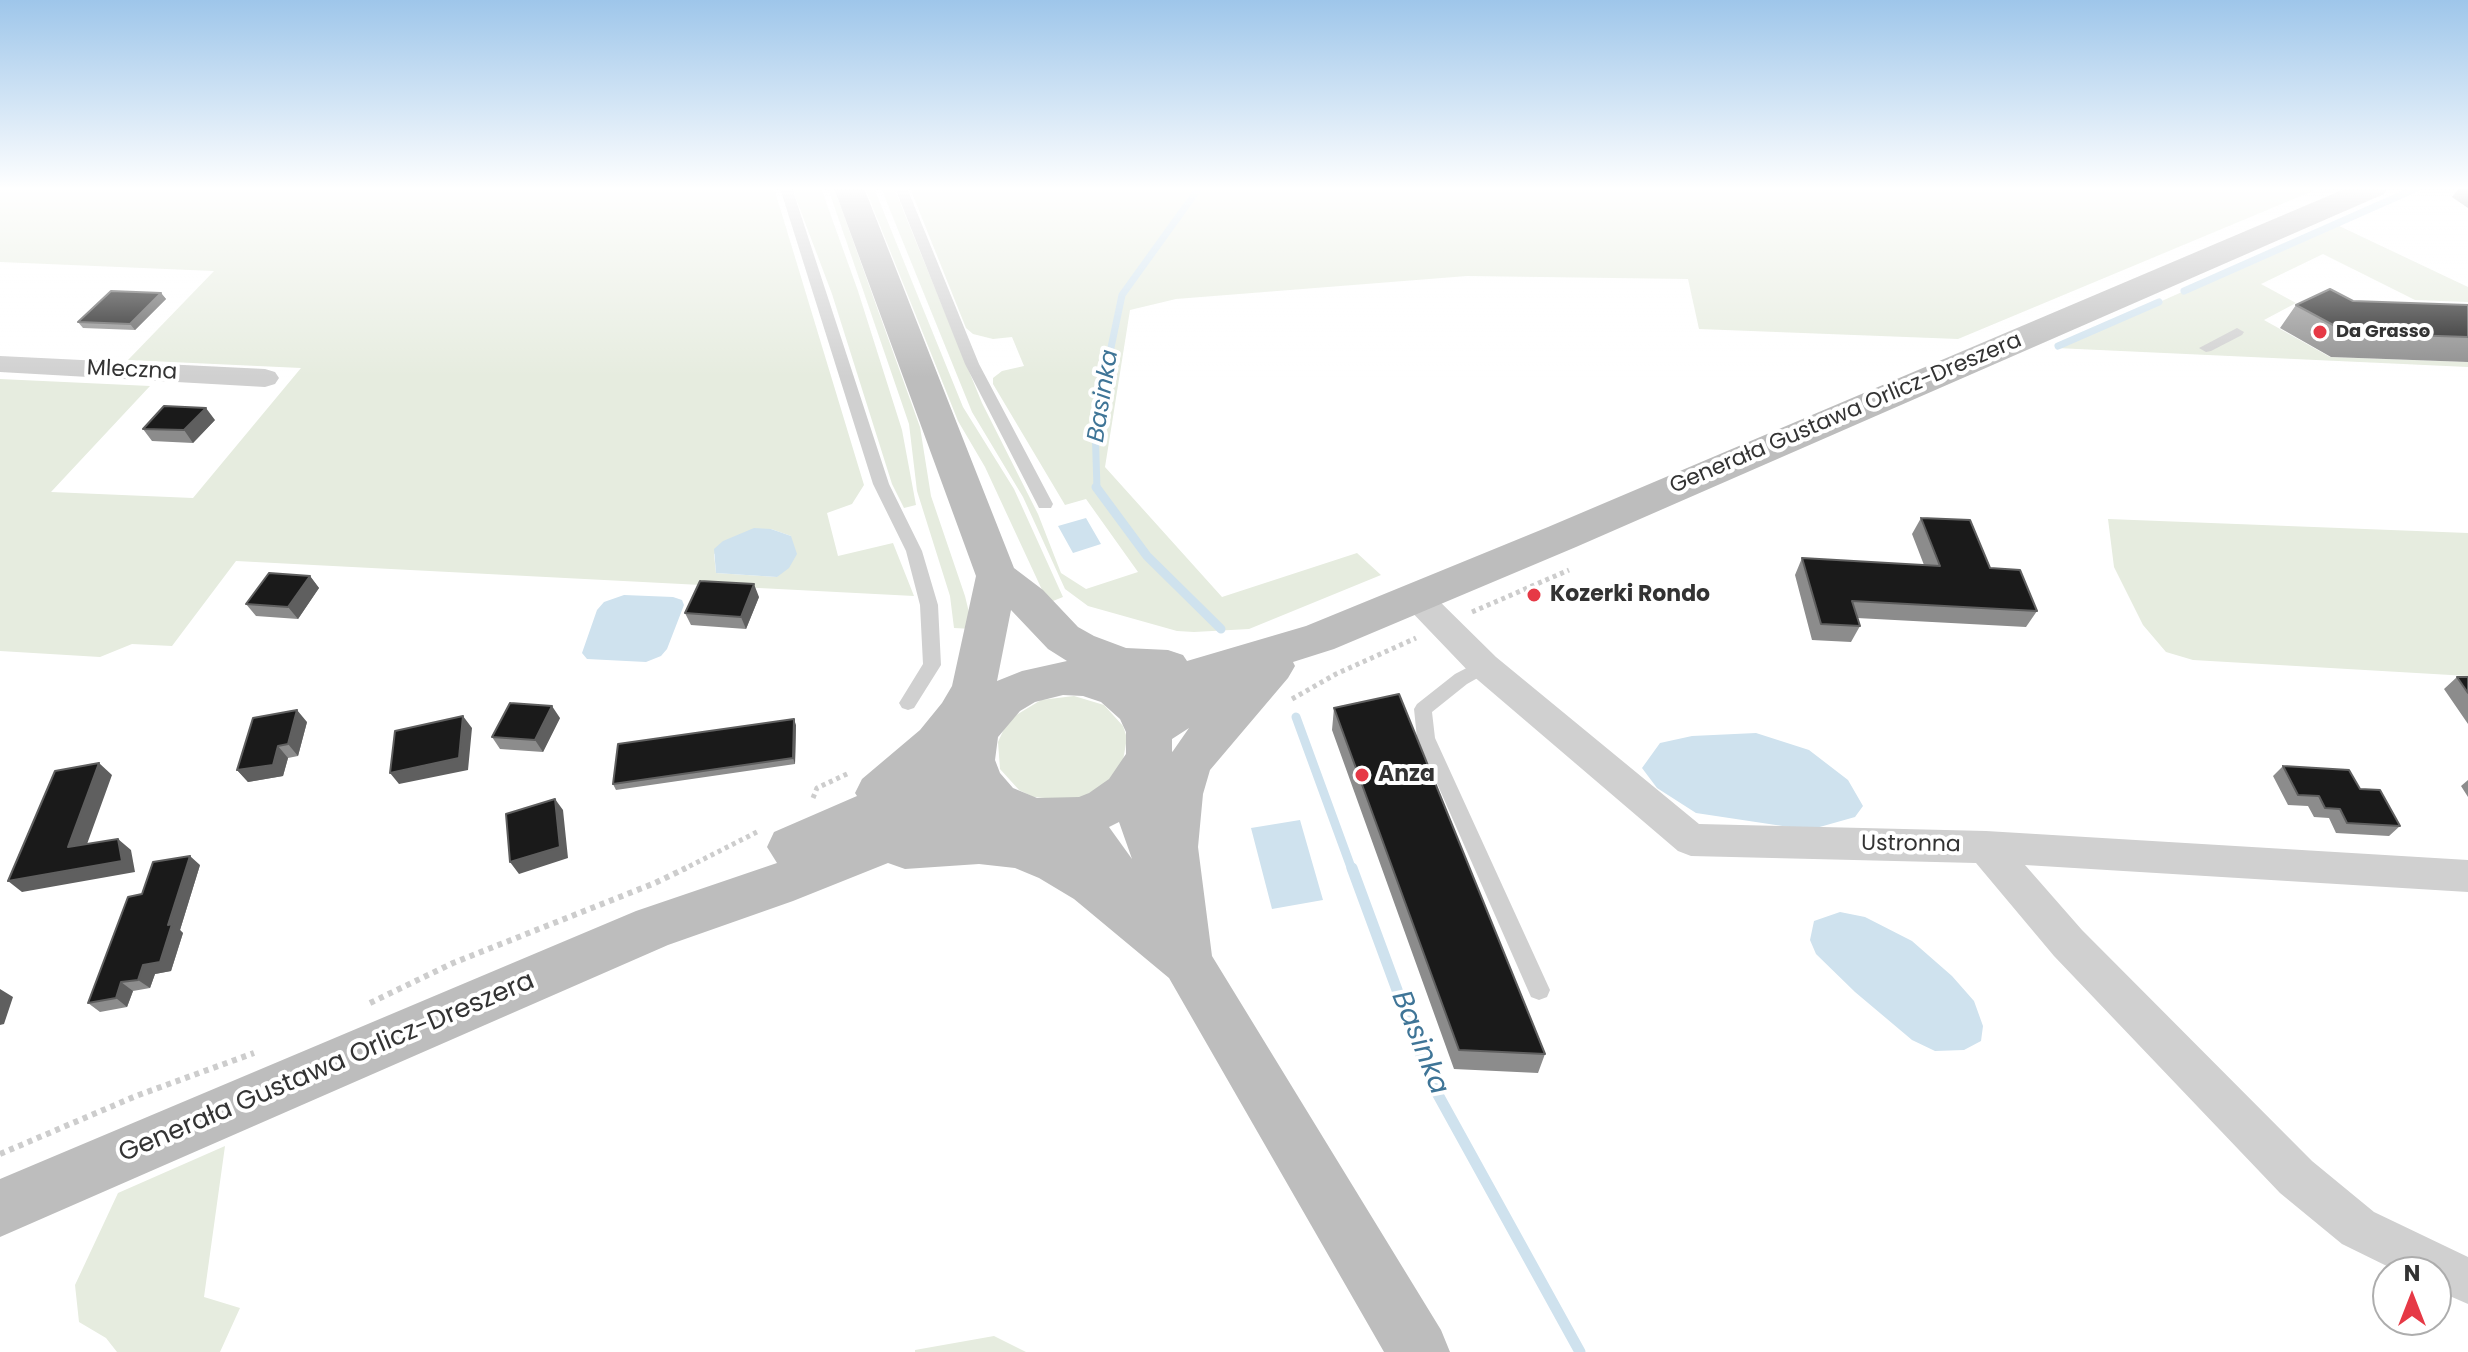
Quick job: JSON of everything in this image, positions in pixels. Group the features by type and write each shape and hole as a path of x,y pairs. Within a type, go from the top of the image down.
{"main road":[{"path":"873,251 1005,595 1059,670 1100,685 1138,708 1144,754 1136,802 1175,940"},
{"name":"Generała Gustawa Orlicz-Dreszera","path":"1144,754 1162,721 1268,660 2226,251"},
{"path":"1005,595 1063,638 1102,659 1126,665 1157,668 1268,660"},
{"path":"1004,699 1008,685 1005,595"},
{"path":"834,819 936,743 958,716 974,687 984,645 1005,595"},
{"path":"1175,940 1174,847 1179,794 1189,764 1268,660"},
{"name":"Generała Gustawa Orlicz-Dreszera","path":"1100,685 1134,690 1268,660"},
{"path":"1100,685 1042,681 1004,699 986,716 975,737 972,760 980,783 996,802 1034,818 1057,820 1082,817 1106,807 1126,793 1144,754"},
{"name":"Generała Gustawa Orlicz-Dreszera","path":"0,1208 654,927 775,886 834,819 957,774 972,760"},
{"name":"Generała Gustawa Orlicz-Dreszera","path":"834,819 996,802"},
{"path":"834,819 1018,848 1056,863 1092,884 1175,940"},
{"path":"1057,820 1079,829 1093,843 1175,940 1419,1352"}],"street":[{"name":"Mleczna","path":"0,364 265,378"},
{"name":"Ustronna","path":"1416,597 1484,666 1691,840 1986,847 2068,943 2296,1177 2358,1228 2468,1281"},
{"path":"1986,847 2468,876"}],"lane":[{"path":"806,251 881,484 914,551 929,605 932,665 908,703"},
{"path":"926,251 972,364 1045,504"},
{"path":"2206,348 2237,332"},
{"path":"1484,666 1461,679 1423,709 1426,738 1539,990"}],"path":[{"path":"359,1009 453,963 655,883 764,828"},
{"path":"0,1154 136,1096 263,1050"}],"shaded area":[{"path":"0,251 793,251 864,485 852,504 827,513 838,556 893,543 914,596 236,561 172,646 132,644 100,657 0,651 0,379 150,386 51,492 193,498 301,368 128,360 214,271 0,262","holes":["771,529 791,536 777,577 716,573 714,554"]},
{"path":"816,251 844,251 902,430 916,505 904,508 892,484"},
{"path":"850,251 857,251 920,427 931,496 973,629 954,628 950,596 917,491 909,424"},
{"path":"890,251 900,251 963,407 1014,489 1063,597 1053,601 1043,592 985,467 958,421"},
{"path":"907,251 920,251 982,403 1038,514 1061,573 1086,589 1138,572 1086,499 1065,505 993,384 993,378 1002,371 1024,366 1012,337 993,339 973,334 966,328 935,251 2169,251 1958,339 1699,329 1688,279 1467,276 1176,299 1130,310 1105,467 1222,597 1357,553 1381,575 1249,629 1177,631 1088,606 1065,589 1023,497 972,412"},
{"path":"2274,251 2392,251 2468,287 2468,302 2415,300 2323,254 2261,284 2296,303 2264,320 2330,357 2468,362 2468,367 2056,348"},
{"path":"2108,519 2468,533 2468,676 2193,660 2166,652 2143,625 2114,567"},
{"path":"1074,696 1104,705 1123,726 1127,738 1122,766 1113,778 1085,796 1068,800 1033,797 1019,790 1000,769 998,742 1013,717 1041,700"},
{"path":"225,1146 204,1297 240,1308 220,1352 117,1352 106,1338 79,1322 75,1285 118,1193"},
{"path":"994,1336 1026,1352 915,1352 915,1350"}],"water":[{"path":"1086,518 1101,544 1073,553 1058,526"},
{"path":"754,528 771,529 791,536 797,554 789,568 777,577 716,573 714,549 723,541"},
{"path":"624,595 682,600 684,605 667,649 661,656 646,662 587,659 582,653 597,610 604,602"},
{"path":"1756,733 1809,750 1848,780 1863,806 1855,817 1809,830 1696,813 1657,788 1642,768 1660,743 1692,736"},
{"path":"1300,820 1323,900 1272,909 1251,828"},
{"path":"1840,912 1865,917 1912,941 1952,976 1974,1001 1983,1026 1981,1041 1964,1050 1935,1051 1912,1040 1855,992 1816,954 1810,940 1814,921"}],"building":[{"path":"2330,289 2353,301 2468,305 2468,337 2348,333 2296,305"},
{"path":"111,291 161,293 130,324 78,322"},
{"path":"164,406 206,408 184,430 143,429"},
{"path":"1921,518 1970,520 1990,568 2020,570 2037,611 1852,601 1860,626 1821,624 1802,558 1940,566"},
{"path":"269,573 310,576 288,607 246,604"},
{"path":"700,581 754,584 741,617 685,613"},
{"path":"2457,677 2468,677 2468,693"},
{"path":"1399,694 1545,1054 1459,1050 1334,708"},
{"path":"510,703 552,706 535,740 492,737"},
{"path":"297,710 288,744 278,746 273,765 237,770 253,718"},
{"path":"463,716 459,758 390,773 395,731"},
{"path":"794,719 793,758 613,784 618,744"},
{"path":"99,763 68,847 118,839 122,861 8,881 55,771"},
{"path":"2283,766 2349,770 2360,789 2380,790 2400,826 2347,823 2340,809 2325,808 2319,796 2298,795"},
{"path":"555,799 560,847 510,862 506,814"},
{"path":"190,856 160,962 143,965 138,980 121,982 116,998 88,1003 128,897 142,894 153,862"}],"waterway":[{"name":"Basinka","path":"1097,488 1095,424 1122,295 1154,251"},
{"path":"2184,291 2274,251"},
{"path":"2058,346 2159,302"},
{"name":"Basinka","path":"1097,488 1147,556 1221,629"},
{"name":"Basinka","path":"1296,717 1352,870"},
{"name":"Basinka","path":"1352,868 1431,1082 1580,1352"}],"place":[{"name":"Da Grasso","path":"2320,332"},
{"name":"Kozerki Rondo","path":"1534,595"},
{"name":"Anza","path":"1362,775"}]}
